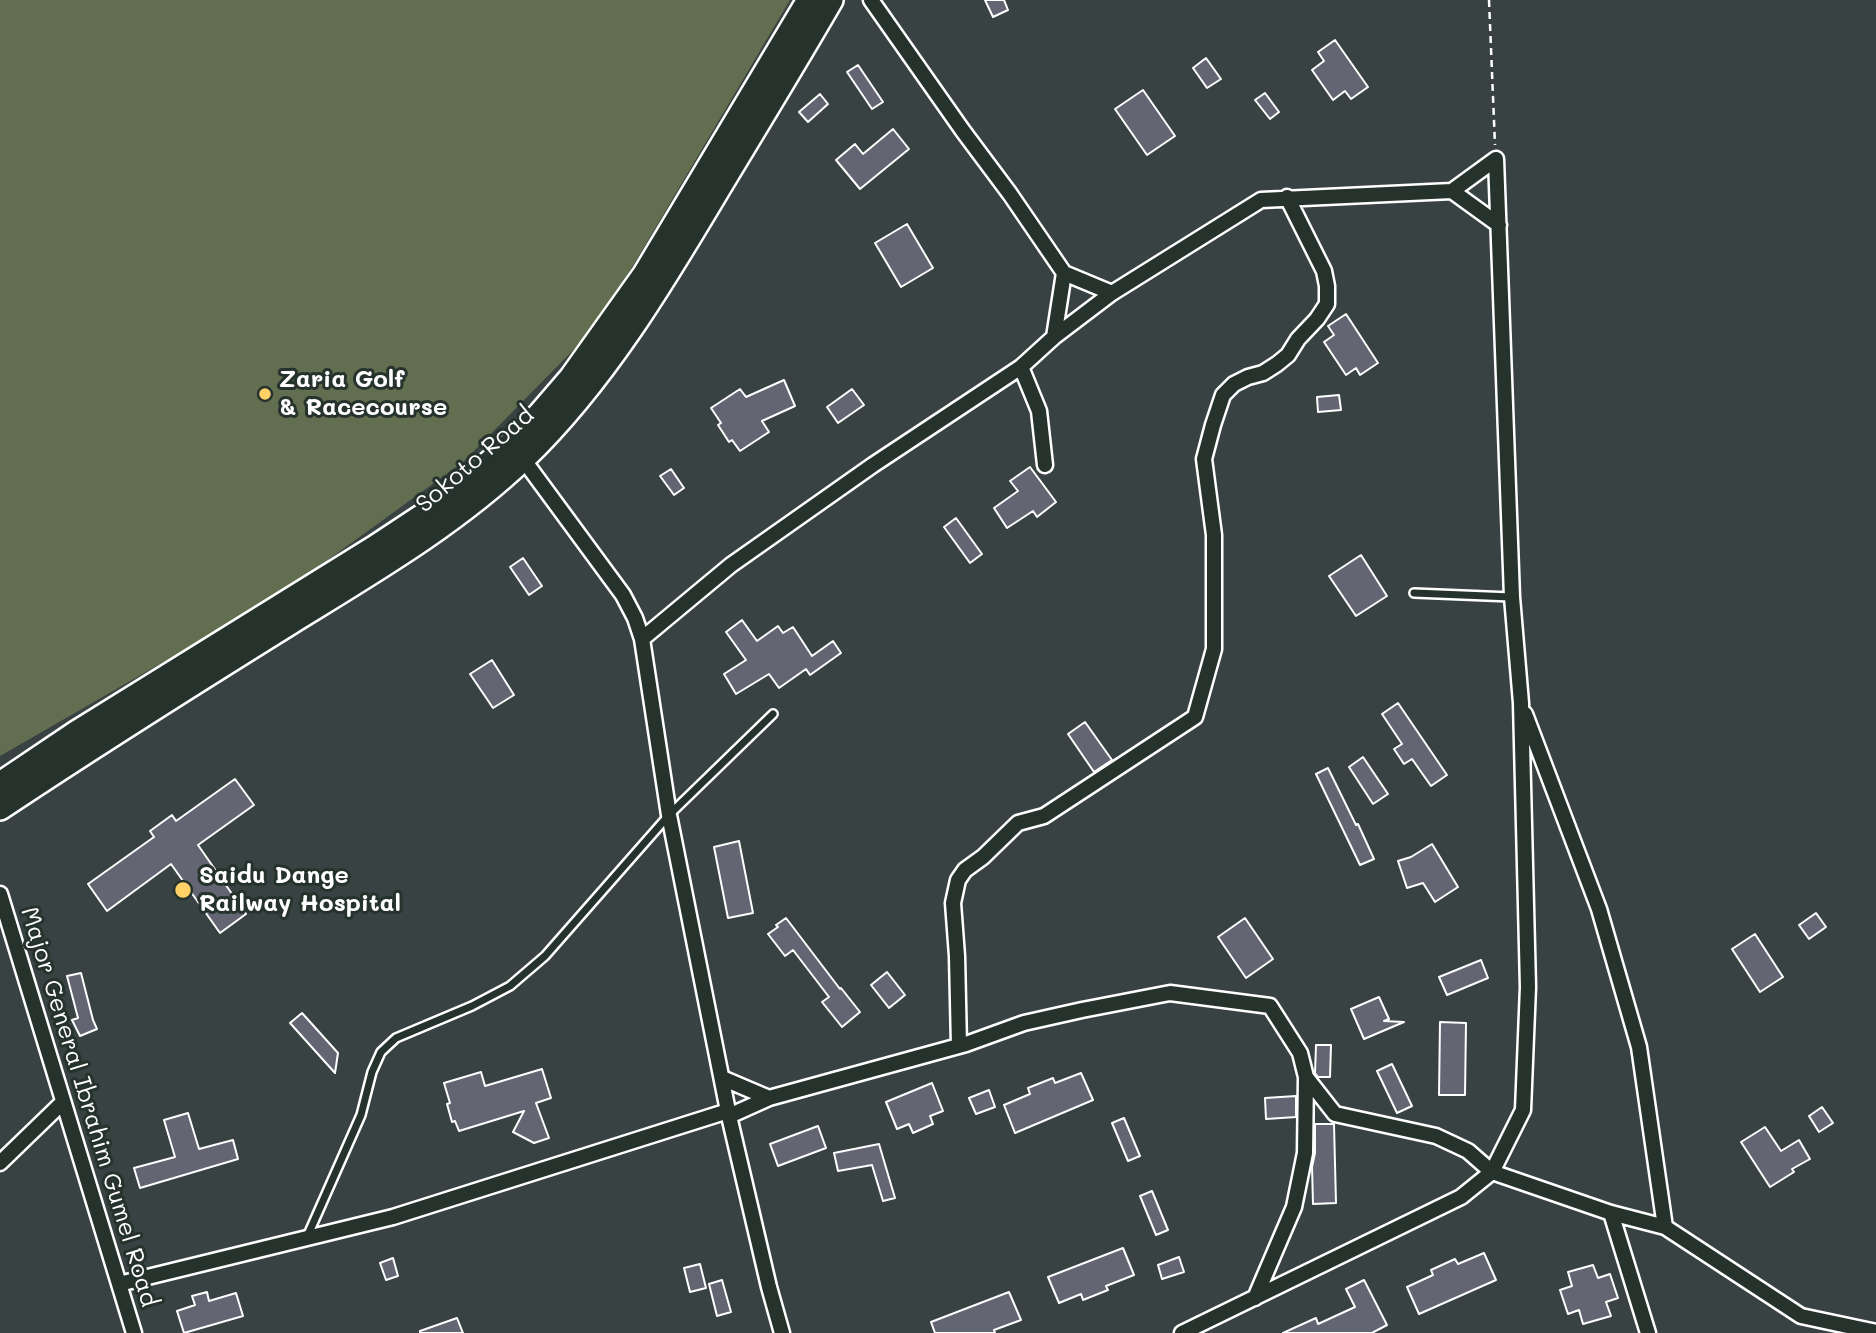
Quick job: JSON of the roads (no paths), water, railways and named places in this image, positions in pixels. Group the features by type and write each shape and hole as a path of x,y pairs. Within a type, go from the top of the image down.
{"main road":[{"name":"Sokoto Road","path":"0,784 76,733 424,515 511,444 571,378 645,274 809,0"},
{"name":"Sokoto Road","path":"0,807 87,749 395,557 485,492 523,459 584,392 659,287 831,0"}],"street":[{"path":"871,0 1064,273 1112,293"},
{"path":"642,639 732,565 873,465 1021,367 1054,337 1112,293 1261,200 1452,191 1496,159 1512,597 1521,703 1528,987 1523,1110 1492,1172 1461,1197 1182,1333"},
{"path":"1452,191 1499,225"},
{"path":"959,1046 953,903 958,880 965,870 983,857 1018,823 1044,816 1195,717 1214,649 1214,534 1204,459 1213,425 1223,395 1234,384 1264,373 1277,364 1317,319 1326,304 1324,271 1287,197"},
{"path":"1054,337 1064,273"},
{"path":"1021,367 1039,411 1045,465"},
{"path":"523,459 623,595 642,639 669,815 729,1113 782,1333"},
{"path":"1521,703 1599,908 1639,1047 1665,1227"},
{"name":"Major General Ibrahim Gumel Road","path":"0,894 134,1333"},
{"path":"119,1284 393,1217 729,1113 769,1098 959,1046 1024,1023 1170,993 1270,1006 1300,1053 1306,1077 1305,1153 1294,1207 1255,1298"},
{"path":"1306,1077 1335,1114 1436,1136 1468,1151 1492,1172 1611,1213 1665,1227 1801,1315 1876,1332"},
{"path":"722,1078 769,1098"},
{"path":"0,1163 64,1102"},
{"path":"1611,1213 1648,1333"}],"lane":[{"path":"1414,593 1512,597"},
{"path":"306,1238 361,1115 372,1072 381,1052 396,1038 472,1006 510,986 545,956 669,815 773,714"}],"place":[{"name":"Zaria Golf & Racecourse","path":"265,394"},
{"name":"Saidu Dange Railway Hospital","path":"183,890"}]}
